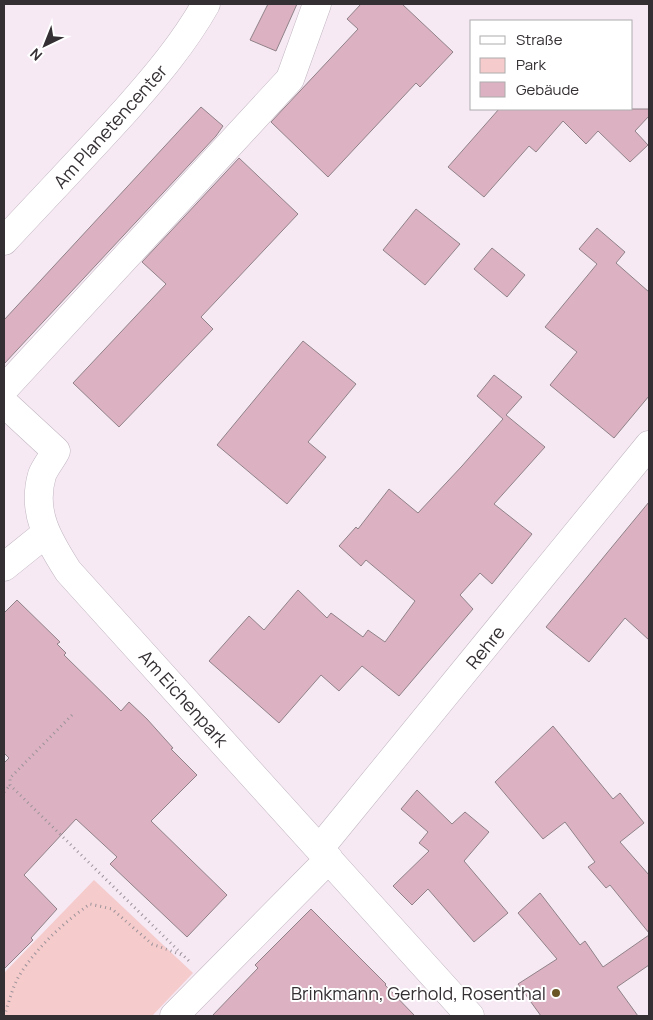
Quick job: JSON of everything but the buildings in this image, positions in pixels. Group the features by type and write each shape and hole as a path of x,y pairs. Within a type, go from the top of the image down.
{"street":[{"name":"Am Planetencenter","path":"4,241 168,62 184,42 206,4"},
{"path":"4,389 290,78 317,4"},
{"name":"Am Eichenpark","path":"4,403 56,452 42,474 38,501 45,534 68,571 325,853 470,1016"},
{"name":"Rehre","path":"325,853 649,445"},
{"path":"4,567 45,534"},
{"path":"174,1016 325,853"}],"path":[{"path":"4,792 10,785 10,778 72,715"},
{"path":"10,785 209,980"},
{"path":"4,1016 18,977 36,953 73,915 90,904 112,909 152,944 183,955"}],"green space":[{"path":"94,880 193,973 152,1016 4,1016 4,973"}],"place":[{"name":"Brinkmann, Gerhold, Rosenthal","path":"556,993"}]}
